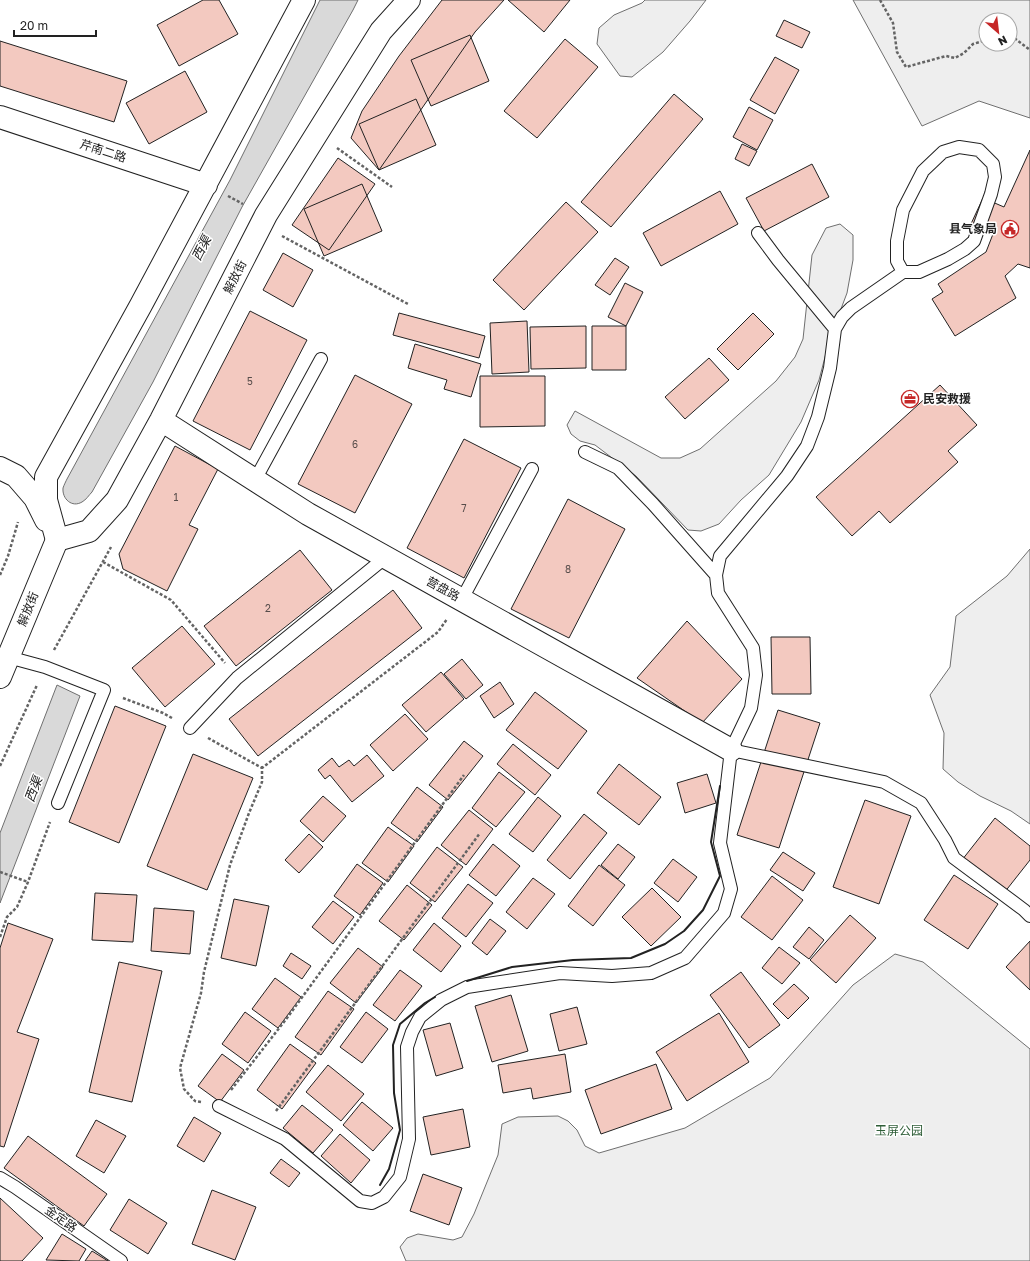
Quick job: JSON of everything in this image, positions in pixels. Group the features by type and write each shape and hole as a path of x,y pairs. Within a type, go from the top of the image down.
{"street":[{"path":"56,540 46,500 46,477 206,185 304,0"},
{"name":"解放街","path":"0,677 56,540 89,531 117,500 161,420 263,220 381,31 409,0"},
{"name":"芹南二路","path":"0,117 206,185"},
{"name":"营盘路","path":"161,420 308,514 731,750"},
{"path":"0,468 16,476 35,498 56,540"}],"lane":[{"path":"219,1106 285,1139 360,1201 372,1203 384,1197 400,1177 409,1139 407,1047 412,1032 420,1017 441,1000 467,987 560,973 612,976 650,973 685,958 724,913 731,889 720,843 731,750 751,708 756,675 753,648 718,593 716,575 720,556 787,476 807,446 818,417 830,368 835,328 842,318 851,308 903,272 919,272 948,259 965,249 974,241 991,194 995,177 993,164 979,150 959,147 943,152 923,171 903,210 897,241 897,261 903,272"},
{"path":"758,233 778,260 835,328"},
{"path":"255,480 320,359"},
{"path":"585,452 618,468 653,504 716,575"},
{"path":"462,600 532,469"},
{"path":"190,728 237,678 386,557"},
{"path":"8,657 45,667 104,690 58,802"},
{"path":"731,750 819,767 884,782 921,804 945,840 954,858 1030,916"},
{"name":"金定路","path":"0,1178 121,1261"}],"path":[{"path":"880,0 884,10 893,23 897,52 906,67 946,56 955,58 964,53 973,44 978,42"},
{"path":"1018,41 1030,50"},
{"path":"331,144 392,187"},
{"path":"206,185 263,220 408,304"},
{"path":"103,562 171,600 237,678"},
{"path":"462,600 438,632 262,768 262,782 230,865 204,972 201,993 180,1068 184,1089 194,1101 219,1106 287,1018 464,775"},
{"path":"0,937 7,917 17,907 28,882 58,802"},
{"path":"264,1128 480,833"},
{"path":"0,872 28,882"}],"green space":[{"path":"645,0 706,0 663,52 632,77 620,76 597,44 599,28 614,15 642,3"},
{"path":"853,0 1030,0 1030,118 979,101 922,126"},
{"path":"840,224 853,235 853,260 847,293 830,338 819,380 801,422 769,475 741,500 719,524 701,531 688,530 636,476 595,445 580,441 571,434 567,425 575,411 661,458 680,458 700,449 776,381 795,357 803,339 812,255 826,228"},
{"path":"1030,549 1030,824 1011,811 980,796 958,782 943,769 944,733 930,695 950,667 956,616 1007,576"},
{"name":"玉屏公园","path":"895,954 923,962 1030,1049 1030,1261 406,1261 400,1247 407,1238 418,1234 453,1240 462,1237 474,1214 498,1155 502,1124 518,1117 558,1116 568,1121 577,1130 585,1146 599,1153 685,1128 770,1078 853,985"}],"water":[{"name":"西渠","path":"320,0 358,0 242,207 153,382 92,492 82,502 78,504 71,503 64,496 63,488 230,180"},
{"name":"西渠","path":"57,685 80,696 0,903 0,833"}],"building":[{"path":"203,0 219,0 238,34 179,66 157,25"},
{"path":"442,0 504,0 475,32 379,170 351,138 362,111 399,56"},
{"path":"508,0 570,0 544,32"},
{"path":"784,20 810,32 802,48 776,36"},
{"path":"470,35 489,81 431,106 411,60"},
{"path":"565,39 598,67 537,138 504,111"},
{"path":"0,41 127,81 114,122 0,86"},
{"path":"775,57 799,70 775,114 750,100"},
{"path":"185,71 207,112 149,144 126,103"},
{"path":"674,94 703,119 611,227 581,202"},
{"path":"416,99 436,145 379,170 359,124"},
{"path":"749,107 773,120 757,150 733,137"},
{"path":"742,144 757,151 749,166 735,159"},
{"path":"1030,150 1030,268 1018,264 1005,276 1016,298 955,336 932,299 943,292 938,284 986,252 993,234 970,226 983,198 1004,207"},
{"path":"338,158 375,184 329,250 292,225"},
{"path":"812,164 829,197 764,231 746,198"},
{"path":"362,184 382,231 324,256 304,209"},
{"path":"720,191 738,224 661,266 643,233"},
{"path":"566,202 598,232 524,310 493,280"},
{"path":"283,253 313,270 293,307 263,290"},
{"path":"615,258 629,267 610,295 595,285"},
{"path":"625,283 643,292 626,326 608,317"},
{"path":"250,311 307,340 250,450 193,421"},
{"path":"399,313 485,336 479,358 393,335"},
{"path":"753,313 774,334 738,370 717,349"},
{"path":"527,321 529,372 492,374 490,323"},
{"path":"586,326 586,368 531,369 530,327"},
{"path":"592,326 626,326 626,370 592,370"},
{"path":"415,344 481,364 471,397 444,389 447,380 408,368"},
{"path":"709,358 729,380 685,419 665,397"},
{"path":"355,375 412,404 355,513 298,484"},
{"path":"480,376 545,376 545,426 480,427"},
{"path":"940,385 977,425 948,451 958,462 890,523 879,511 852,536 816,497"},
{"path":"464,439 521,468 464,578 407,548"},
{"path":"175,446 218,469 189,525 198,529 167,591 123,569 119,554"},
{"path":"568,499 625,529 569,638 511,609"},
{"path":"300,550 332,590 236,666 204,626"},
{"path":"393,590 422,628 258,756 229,719"},
{"path":"687,621 742,679 702,723 637,678"},
{"path":"182,626 215,664 165,707 132,668"},
{"path":"771,637 810,637 811,694 772,694"},
{"path":"462,659 483,685 466,699 444,674"},
{"path":"441,672 464,699 426,732 402,705"},
{"path":"500,682 514,704 494,718 480,696"},
{"path":"535,692 587,731 558,769 506,730"},
{"path":"115,706 166,726 119,843 69,822"},
{"path":"778,710 820,723 779,848 737,835"},
{"path":"405,714 428,739 393,771 370,745"},
{"path":"464,741 483,756 448,800 429,785"},
{"path":"513,744 551,775 535,795 497,764"},
{"path":"193,754 253,778 207,890 147,866"},
{"path":"367,755 384,776 352,802 330,775 325,779 318,770 332,758 339,767 349,760 354,766"},
{"path":"619,764 661,797 639,825 597,793"},
{"path":"499,772 525,792 496,827 472,808"},
{"path":"707,774 716,803 685,813 677,783"},
{"path":"417,787 443,807 417,842 391,823"},
{"path":"323,796 346,816 323,842 300,821"},
{"path":"538,797 561,816 533,852 509,834"},
{"path":"865,800 911,816 879,904 833,887"},
{"path":"469,810 493,829 466,865 441,845"},
{"path":"584,814 607,833 570,879 547,860"},
{"path":"995,818 1030,846 1030,860 1004,893 962,860"},
{"path":"388,827 414,846 388,882 362,863"},
{"path":"309,834 323,847 299,873 285,860"},
{"path":"493,844 520,866 496,896 469,875"},
{"path":"618,844 635,857 618,879 601,865"},
{"path":"437,847 463,867 435,902 410,883"},
{"path":"783,852 815,873 803,891 770,870"},
{"path":"673,859 697,877 678,902 654,883"},
{"path":"357,864 383,883 360,915 334,896"},
{"path":"599,865 625,885 593,926 568,906"},
{"path":"954,875 998,904 968,949 924,920"},
{"path":"772,876 803,900 772,940 741,917"},
{"path":"533,878 555,894 527,929 506,912"},
{"path":"468,884 493,903 466,937 442,918"},
{"path":"407,885 432,905 404,940 379,921"},
{"path":"652,888 681,917 651,946 622,917"},
{"path":"95,893 137,895 133,942 92,940"},
{"path":"234,899 269,906 256,966 221,958"},
{"path":"333,901 354,917 333,944 312,927"},
{"path":"154,908 194,911 190,954 151,951"},
{"path":"850,915 876,938 836,983 810,960"},
{"path":"490,919 506,931 487,955 472,943"},
{"path":"8,923 53,939 17,1032 39,1039 4,1147 0,1146 0,948"},
{"path":"434,923 461,946 441,972 413,950"},
{"path":"809,927 824,940 809,959 793,947"},
{"path":"1030,941 1030,990 1006,967"},
{"path":"779,947 800,963 782,984 762,968"},
{"path":"358,948 383,967 356,1003 330,983"},
{"path":"291,953 311,966 302,979 283,966"},
{"path":"119,962 162,971 132,1102 89,1092"},
{"path":"400,970 422,986 395,1021 373,1005"},
{"path":"741,972 780,1025 749,1048 710,995"},
{"path":"275,978 301,997 278,1028 252,1009"},
{"path":"794,984 809,998 788,1019 773,1004"},
{"path":"328,991 354,1009 321,1055 295,1037"},
{"path":"511,995 528,1051 492,1062 475,1006"},
{"path":"577,1007 587,1044 559,1051 550,1014"},
{"path":"245,1012 271,1031 248,1063 222,1044"},
{"path":"366,1012 388,1029 362,1063 340,1047"},
{"path":"719,1013 749,1062 687,1101 656,1052"},
{"path":"450,1023 463,1068 436,1076 423,1030"},
{"path":"290,1044 316,1063 282,1109 257,1090"},
{"path":"222,1054 244,1070 220,1102 198,1086"},
{"path":"565,1054 571,1092 533,1099 531,1088 503,1093 498,1065"},
{"path":"656,1064 672,1109 601,1134 585,1090"},
{"path":"328,1065 364,1094 341,1121 306,1092"},
{"path":"362,1102 393,1128 373,1151 343,1125"},
{"path":"302,1105 333,1130 313,1153 283,1128"},
{"path":"463,1109 470,1147 431,1155 423,1117"},
{"path":"194,1117 221,1133 204,1162 177,1146"},
{"path":"96,1120 126,1136 104,1173 76,1156"},
{"path":"340,1134 370,1160 351,1183 321,1156"},
{"path":"28,1136 107,1194 84,1226 4,1168"},
{"path":"281,1159 300,1173 289,1187 270,1173"},
{"path":"423,1174 462,1188 449,1225 410,1211"},
{"path":"212,1190 256,1207 235,1260 192,1244"},
{"path":"0,1198 43,1238 22,1261 0,1261"},
{"path":"129,1199 167,1223 148,1254 110,1230"},
{"path":"62,1234 86,1249 79,1261 46,1260"},
{"path":"92,1251 108,1261 85,1261"}],"wall":[{"path":"467,981 512,967 573,960 631,958 665,944 684,931 703,910 720,876 711,842 720,786"},
{"path":"380,1185 389,1169 400,1130 394,1093 393,1045 400,1024 425,1003 435,997"}],"place":[{"name":"县气象局","path":"1010,229"},
{"name":"民安救援","path":"910,399"}]}
